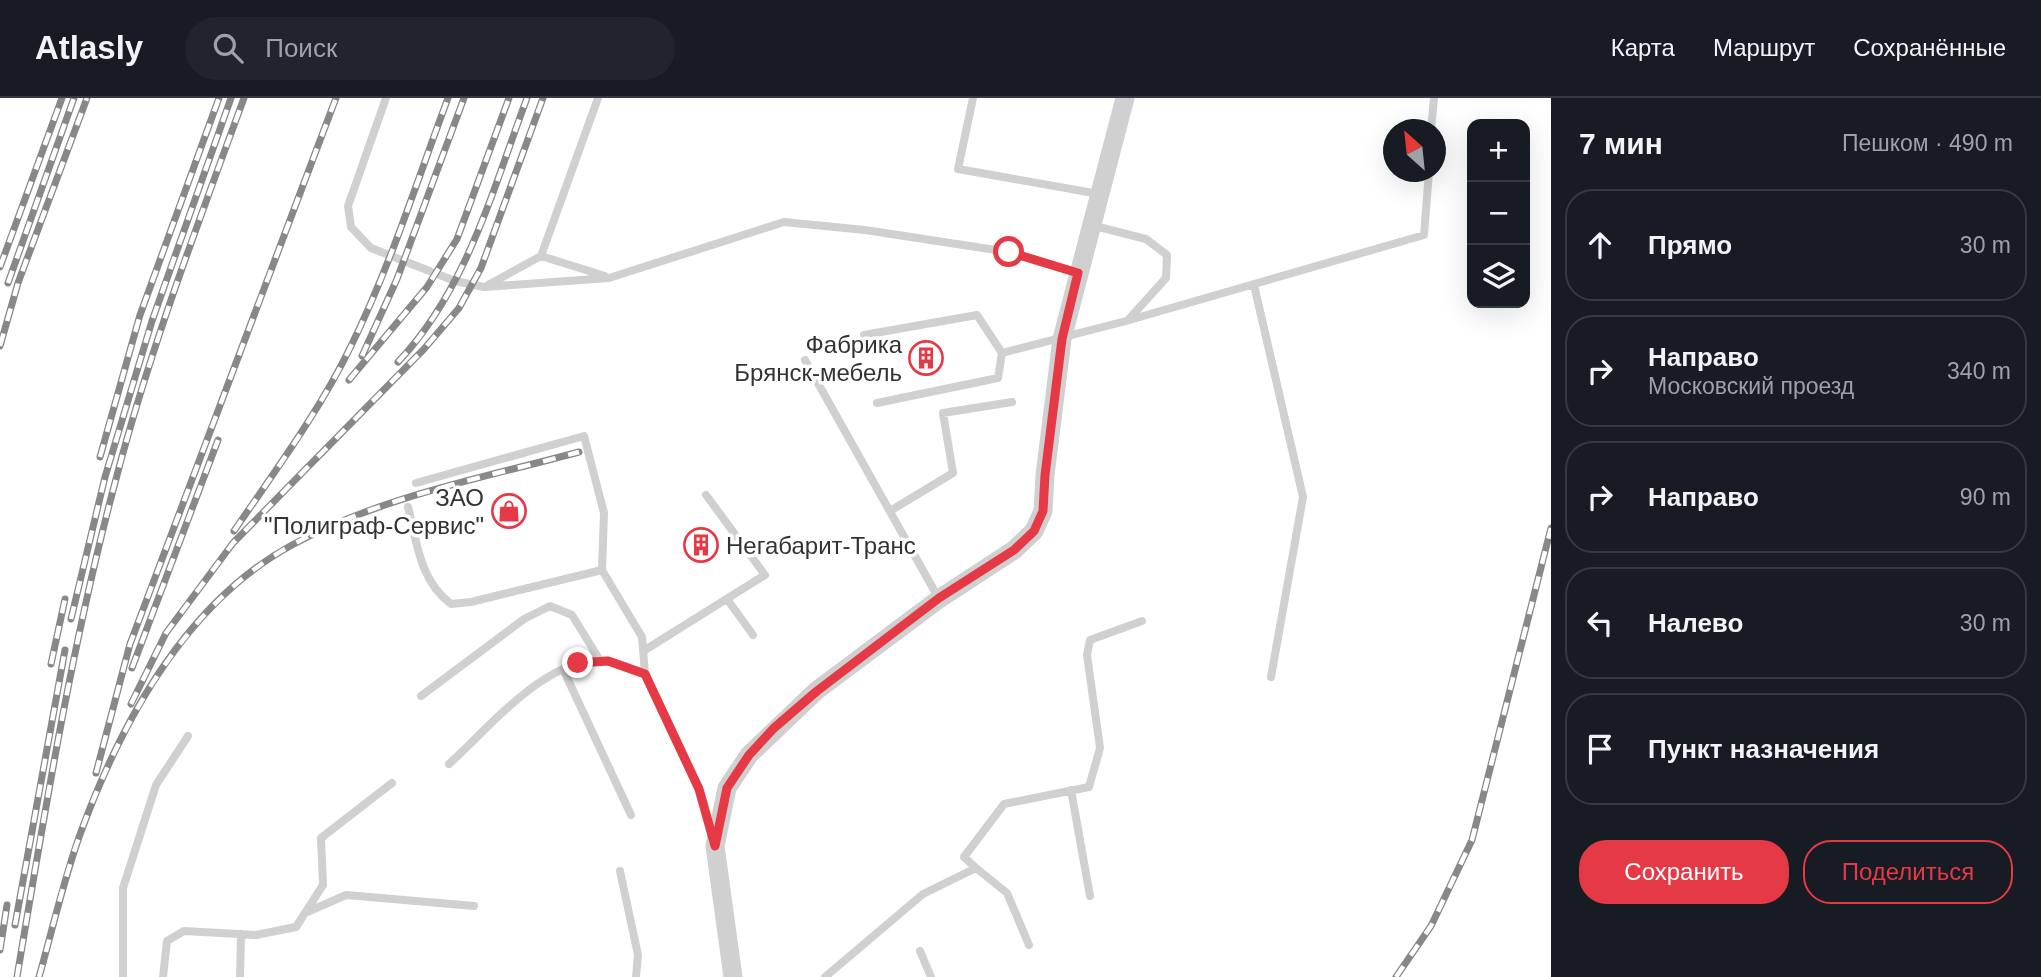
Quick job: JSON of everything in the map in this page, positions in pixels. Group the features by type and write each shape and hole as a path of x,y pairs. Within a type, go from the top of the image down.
{"street":[{"path":"733,977 715,846 727,788 749,755 817,691 939,598 1014,550 1034,531 1043,511 1062,339 1125,98"}],"lane":[{"path":"386,98 348,206 351,226 371,248 435,275 484,288 609,278 784,222 865,230 1009,252 1078,273"},
{"path":"484,288 541,256 598,98"},
{"path":"973,98 958,169 1099,194"},
{"path":"1432,119 1434,98"},
{"path":"1002,353 1062,339 1424,235 1428,182"},
{"path":"1091,225 1146,239 1167,255 1166,278 1126,321"},
{"path":"541,256 609,278"},
{"path":"1254,285 1303,497 1271,677"},
{"path":"864,335 977,315 1002,353 998,378 877,403"},
{"path":"806,360 939,598"},
{"path":"890,510 953,474 943,413 1012,402"},
{"path":"416,483 584,436 604,513 602,570 642,637 645,674 699,789 715,846"},
{"path":"645,650 765,575 706,495"},
{"path":"408,507 423,568 436,592 452,604 471,602 602,570"},
{"path":"727,599 753,635"},
{"path":"421,696 524,619 550,606 572,615 601,662"},
{"path":"1029,944 1007,892 964,857 1003,804 1089,787 1100,748 1087,655 1090,640 1142,621"},
{"path":"449,765 548,675 578,663 601,662 645,674"},
{"path":"563,669 631,815"},
{"path":"123,977 123,888 156,785 188,737"},
{"path":"163,977 167,941 184,931 241,934 296,926 323,885 321,838 392,783"},
{"path":"1071,790 1090,896"},
{"path":"825,977 923,894 976,868"},
{"path":"620,870 638,955 636,977"},
{"path":"304,913 346,895 474,906"},
{"path":"240,977 241,934"},
{"path":"920,951 931,977"}],"railway":[{"path":"0,267 62,98"},
{"path":"8,283 74,98"},
{"path":"0,346 18,283 87,98"},
{"path":"100,457 140,315 219,98"},
{"path":"71,619 105,477 152,321 231,98"},
{"path":"17,977 73,665 116,479 159,335 244,98"},
{"path":"96,773 130,644 336,98"},
{"path":"234,531 311,418 351,346 391,255 448,98"},
{"path":"362,356 397,279 464,98"},
{"path":"349,380 427,287 457,239 509,98"},
{"path":"398,362 422,333 460,270 476,237 527,98"},
{"path":"131,704 166,633 233,543 424,349 459,308 481,268 543,98"},
{"path":"132,668 218,440"},
{"path":"39,977 76,847 117,747 163,668 190,631 221,598 254,569 325,528 432,490 579,452"},
{"path":"1396,977 1431,926 1472,840 1551,528"},
{"path":"51,664 65,599"},
{"path":"15,925 65,650"},
{"path":"0,950 7,905"}],"place":[{"name":"Фабрика Брянск-мебель","path":"926,358"},
{"name":"ЗАО \"Полиграф-Сервис\"","path":"509,511"},
{"name":"Негабарит-Транс","path":"701,545"}],"route":[{"path":"578,663 608,661 645,674 699,789 715,846 727,788 749,755 774,728 817,691 939,598 1014,550 1034,531 1043,511 1062,339 1078,273 1009,252"}]}
